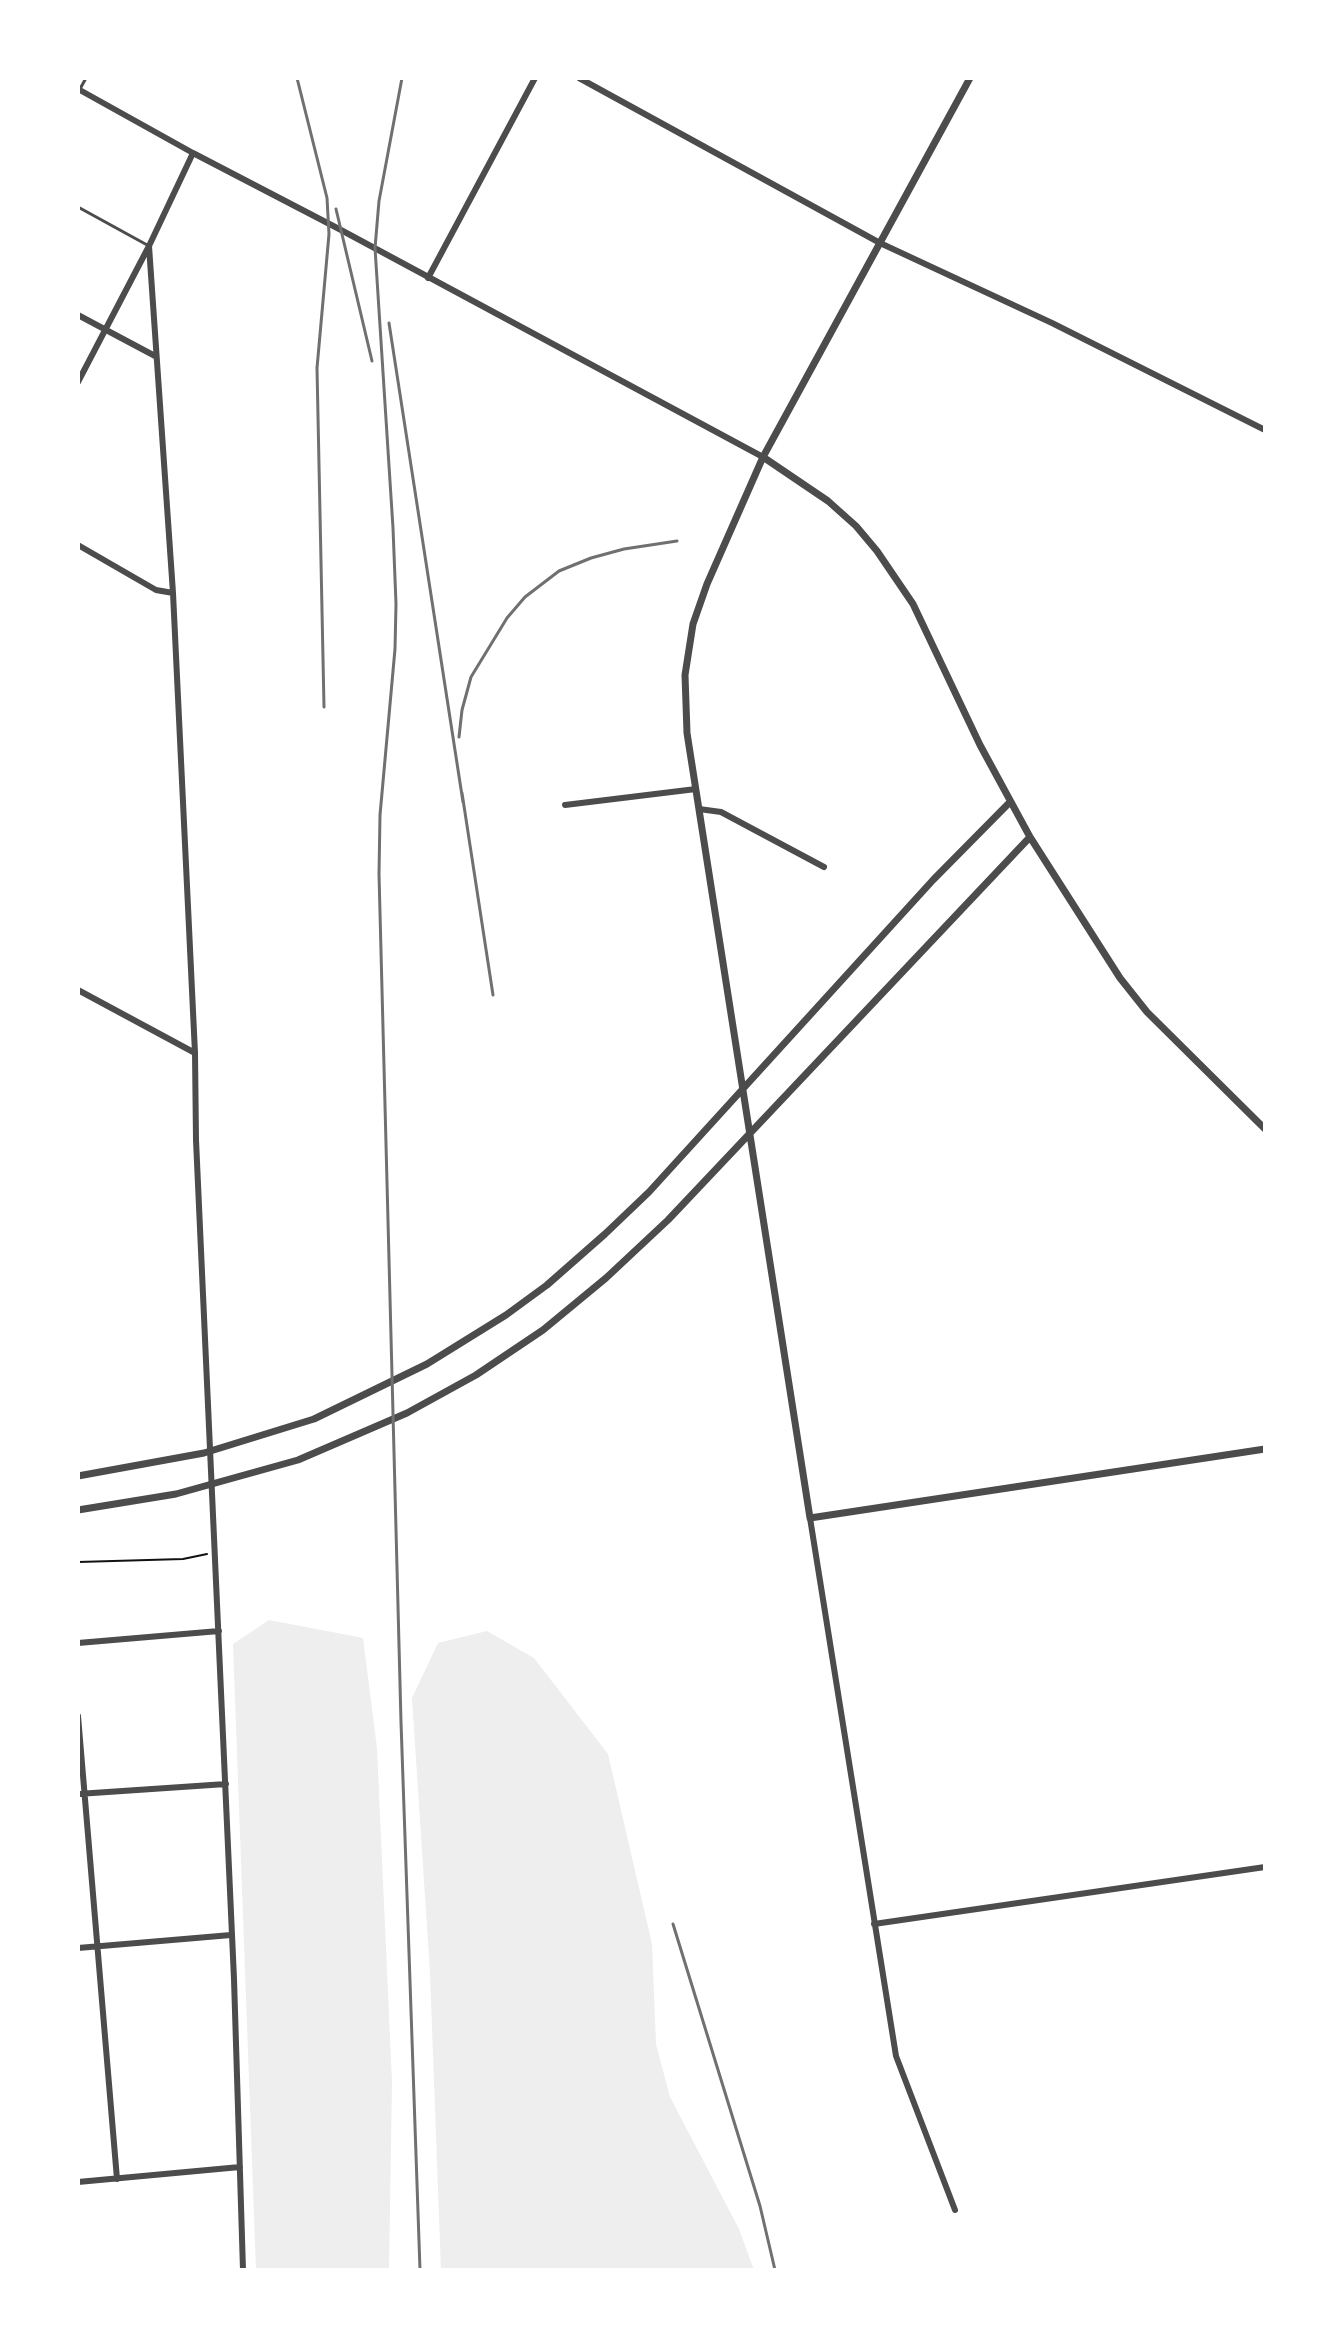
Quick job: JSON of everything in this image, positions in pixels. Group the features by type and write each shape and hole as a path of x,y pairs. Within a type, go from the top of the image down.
{"street":[{"path":"428,278 535,78"},
{"path":"579,78 880,243 1052,323 1265,430"},
{"path":"955,2210 896,2056 684,699 688,647 707,584 763,457 970,78"},
{"path":"79,89 763,457 793,475 856,526 898,580 931,639 1010,802 1135,999 1265,1129"},
{"path":"78,382 149,246 193,153"},
{"path":"149,246 173,593 195,1053 196,1140 226,1784 243,2270"},
{"path":"78,315 155,356"},
{"path":"78,545 156,590 173,593"},
{"path":"565,805 696,789"},
{"path":"78,1476 204,1453 279,1432 363,1397 460,1345 547,1285 625,1217 933,880 1010,802"},
{"path":"699,809 721,812 824,867"},
{"path":"78,1510 176,1494 298,1460 394,1420 476,1375 564,1313 638,1250 1030,837"},
{"path":"78,990 195,1053"},
{"path":"810,1518 1265,1449"},
{"path":"78,1643 219,1631"},
{"path":"78,1716 81,1794 117,2179"},
{"path":"81,1794 226,1784"},
{"path":"874,1924 1265,1867"},
{"path":"78,1948 231,1935"},
{"path":"78,2182 240,2167"}],"lane":[{"path":"79,89 86,78"},
{"path":"78,207 149,246"}],"path":[{"path":"78,1562 183,1559 216,1552"}],"shaded area":[{"path":"269,1620 363,1638 377,1748 392,2082 389,2270 256,2270 233,1644"},
{"path":"487,1631 534,1658 608,1754 652,1944 656,2044 670,2097 739,2229 754,2270 441,2270 430,1973 412,1698 438,1643"}],"railway":[{"path":"297,78 327,198 329,234 317,368 324,707"},
{"path":"402,78 379,201 375,248 396,604 395,649 380,815 379,874 401,1722 420,2270"},
{"path":"336,209 372,361"},
{"path":"389,323 463,802"},
{"path":"459,737 471,677 507,618 525,597 559,571 591,558 624,549 677,541"},
{"path":"462,793 493,995"},
{"path":"673,1924 760,2206 775,2270"}]}
